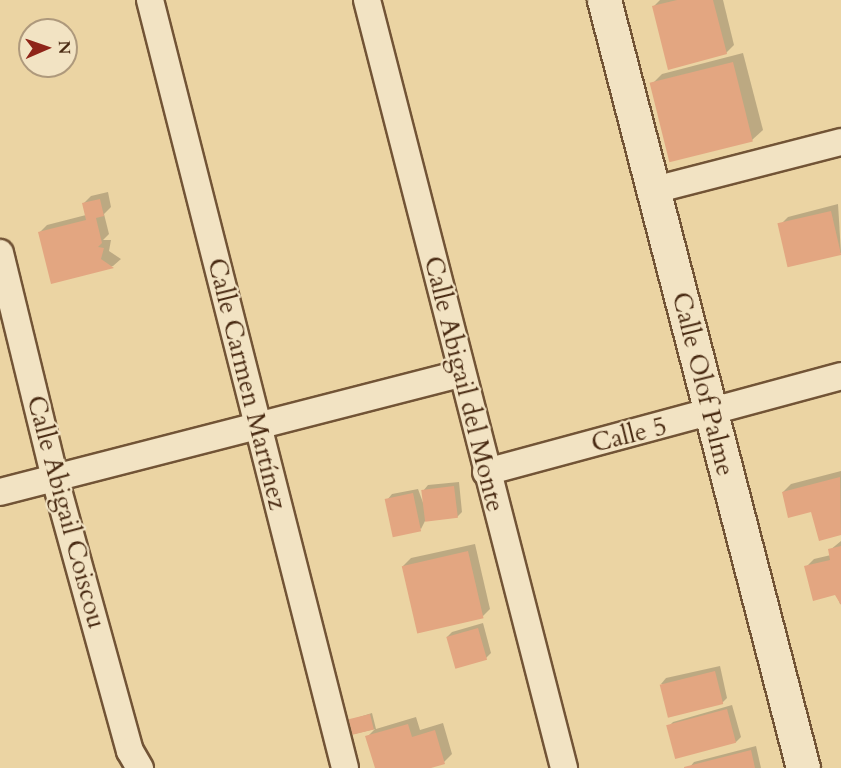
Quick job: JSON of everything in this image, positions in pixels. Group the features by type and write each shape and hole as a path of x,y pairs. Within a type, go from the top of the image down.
{"street":[{"name":"Calle Carmen Martínez","path":"150,0 345,768"},
{"name":"Calle Abigail del Monte","path":"367,0 486,472 564,768"},
{"name":"Calle Olof Palme","path":"604,0 802,768"},
{"path":"654,190 841,142"},
{"name":"Calle Abigail Coiscou","path":"0,253 56,479 130,752 140,768"},
{"path":"0,492 461,374"},
{"name":"Calle 5","path":"486,472 710,415 841,376"}],"building":[{"path":"677,0 713,0 727,54 668,70 652,6"},
{"path":"733,62 753,142 669,162 650,83"},
{"path":"100,199 104,216 96,218 102,243 98,247 104,248 101,259 114,268 51,284 38,232 86,220 82,203"},
{"path":"831,211 841,255 788,267 777,223"},
{"path":"840,477 841,535 819,541 811,512 788,518 782,492"},
{"path":"454,486 458,518 425,522 421,490"},
{"path":"413,493 421,531 393,537 385,499"},
{"path":"841,546 841,605 835,595 813,601 804,566 830,560 828,549"},
{"path":"468,551 484,618 417,634 402,566"},
{"path":"478,628 487,660 455,669 446,637"},
{"path":"715,671 723,704 668,718 660,685"},
{"path":"727,709 736,743 675,759 666,725"},
{"path":"370,714 374,730 353,735 349,719"},
{"path":"408,724 412,737 435,730 445,764 431,768 375,768 365,736"},
{"path":"751,750 755,768 684,768 684,767"}]}
